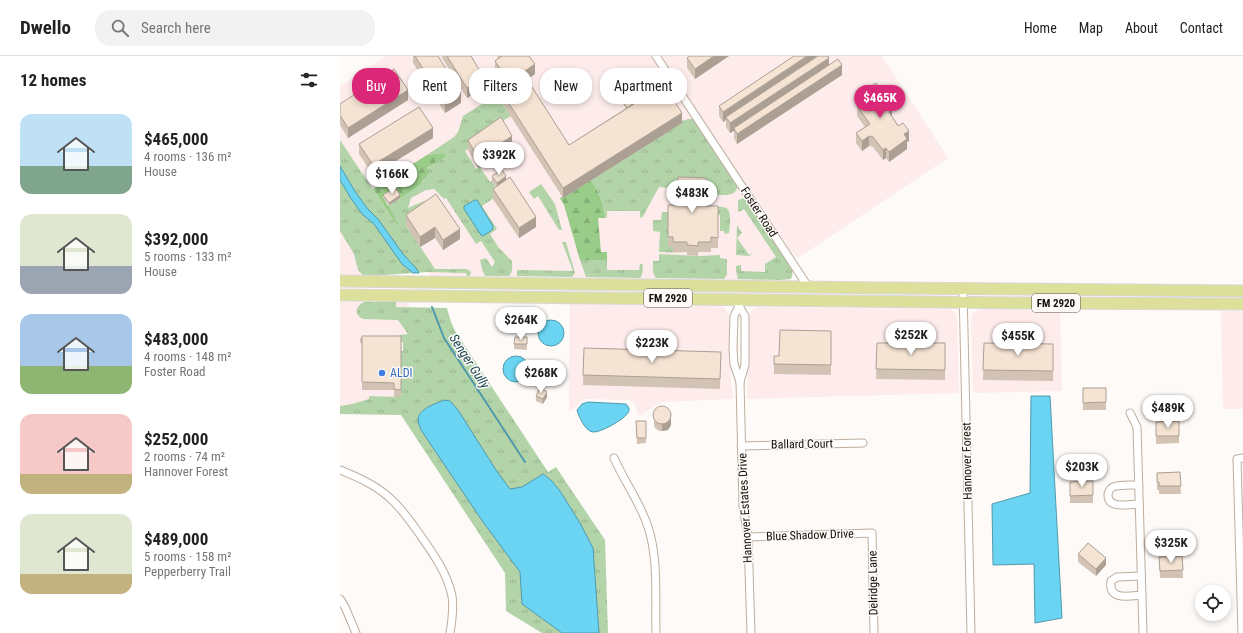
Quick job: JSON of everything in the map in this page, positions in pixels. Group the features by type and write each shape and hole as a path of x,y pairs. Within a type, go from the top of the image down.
{"main road":[{"name":"FM 2920","path":"340,282 809,288 1243,291"},
{"name":"FM 2920","path":"340,295 466,296 738,303 964,302 1243,304"}],"street":[{"name":"Foster Road","path":"656,56 809,288"},
{"name":"Hannover Forest","path":"963,289 971,633"},
{"name":"Hannover Estates Drive","path":"738,303 734,316 733,348 734,364 740,382"},
{"name":"Hannover Estates Drive","path":"738,303 745,316 745,365 740,382 741,446 743,506 748,537 750,633"},
{"path":"1130,413 1137,427 1143,633"},
{"name":"Ballard Court","path":"741,446 863,443"},
{"path":"614,458 622,476 639,504 650,534 655,561 656,633"},
{"path":"1242,633 1242,581 1237,459 1243,458"},
{"path":"340,470 358,477 376,487 395,502 431,550 447,578 452,598 453,619 450,633"},
{"path":"1139,485 1115,486 1109,490 1108,495 1112,504 1139,504"},
{"name":"Blue Shadow Drive","path":"748,537 872,533"},
{"name":"Delridge Lane","path":"872,533 874,633"},
{"path":"1141,576 1117,577 1111,582 1110,586 1112,592 1120,596 1142,595"},
{"path":"340,599 356,633"}],"shaded area":[{"path":"386,56 652,56 660,68 600,68 600,104 684,104 793,270 793,275 791,279 779,280 430,276 340,140 340,86 352,78 352,104 400,104 400,68 368,68"},
{"path":"661,56 882,56 948,158 798,258 789,250 687,95 687,68 669,68"},
{"path":"340,208 385,275 340,275"},
{"path":"340,302 409,302 406,412 401,415 340,414"},
{"path":"570,304 720,306 725,308 729,315 731,383 733,399 662,402 639,416 634,402 630,400 584,399 569,412"},
{"path":"758,307 950,309 957,316 959,393 747,399 749,317 751,311"},
{"path":"980,309 1060,310 1062,391 973,393 971,321 974,312"},
{"path":"1221,311 1243,311 1243,409 1223,409"}],"green space":[{"path":"482,104 502,104 511,116 499,123 501,127 465,151 476,169 480,167 496,188 509,188 482,206 497,229 490,234 499,248 512,261 511,273 509,276 485,276 480,260 486,258 492,267 495,262 481,241 476,244 446,198 444,199 434,189 426,190 411,198 408,208 431,199 406,225 435,269 467,269 471,272 470,276 467,276 466,273 428,272 363,275 358,270 354,254 340,231 340,140 398,227 398,223 387,206 424,181 427,169 442,153 427,155 454,137 458,132 463,116"},
{"path":"670,104 672,104 683,121 694,119 738,187 734,193 727,195 706,195 706,180 685,180 678,190 668,190 669,188 659,187 642,218 640,217 640,211 607,211 607,217 605,218 604,209 591,180"},
{"path":"442,153 446,156 427,168 429,172 417,187 400,198 395,190 383,197 398,223 398,227 373,189 427,155"},
{"path":"591,180 600,198 605,218 598,218 601,252 607,252 607,260 580,260 564,205 560,198"},
{"path":"541,184 555,204 562,230 559,230 538,196 534,199 529,192"},
{"path":"746,197 791,268 791,279 738,279 736,266 741,265 741,271 765,272 765,264 776,257 744,209 739,212 738,211 738,200"},
{"path":"713,207 723,207 728,209 730,219 729,233 725,234 724,231 720,231 720,215 713,214"},
{"path":"662,212 668,212 668,247 673,247 674,252 687,253 659,252 660,232 653,231 653,220 661,220"},
{"path":"737,225 742,233 737,238 749,255 755,252 749,256 736,255"},
{"path":"562,242 566,242 575,273 572,277 517,276 517,270 573,271"},
{"path":"659,254 698,256 720,255 720,258 727,259 727,274 724,279 656,278 653,272 653,261 659,261"},
{"path":"580,260 607,260 607,270 639,270 640,264 642,264 642,275 640,278 586,277"},
{"path":"364,302 396,302 396,307 447,308 455,331 548,472 556,467 605,540 608,633 542,633 506,611 505,573 401,415 340,414 340,406 369,399 369,396 401,397 401,351 403,351 403,342 399,342 399,335 408,334 398,320 363,319 360,317 357,310"}],"water":[{"path":"340,166 356,193 419,273 413,273 402,264 374,224 362,214 340,180"},
{"path":"477,200 493,226 492,230 483,236 464,209 464,206"},
{"path":"551,320 560,324 564,333 560,342 551,346 542,342 538,333 542,324"},
{"path":"516,356 525,360 529,369 525,378 516,382 507,378 503,369 507,360"},
{"path":"1031,396 1050,396 1062,618 1035,623 1034,564 993,565 992,504 1030,493"},
{"path":"444,400 450,401 458,410 496,470 510,489 522,487 543,474 552,481 560,491 580,523 593,548 599,633 562,633 522,604 520,572 483,522 421,430 418,420 421,413 428,407"},
{"path":"588,402 626,404 629,411 625,417 611,426 593,432 587,429 577,410 582,404"}],"building":[{"path":"415,56 438,56 445,68 423,68"},
{"path":"447,56 471,56 478,68 469,68 469,87 467,88 461,78 461,68 454,68"},
{"path":"502,56 529,56 535,64 529,68 500,68 495,61"},
{"path":"690,56 714,56 695,69 687,58"},
{"path":"794,56 807,56 723,112 719,106"},
{"path":"818,56 828,56 829,58 730,123 726,117"},
{"path":"838,59 842,65 737,134 734,128"},
{"path":"400,78 408,90 400,95"},
{"path":"876,83 879,88 881,86 892,103 888,105 892,110 889,112 898,126 903,123 909,131 904,134 907,139 889,152 886,148 883,150 873,137 869,136 862,141 856,133 870,124 857,106 863,102 858,95"},
{"path":"532,87 540,100 540,104 543,104 569,145 634,104 676,104 682,113 563,188 509,104 532,104"},
{"path":"352,96 352,104 386,104 348,128 340,115 340,104"},
{"path":"625,104 633,104 627,108"},
{"path":"419,107 433,128 373,165 359,144"},
{"path":"501,117 512,136 478,158 468,140"},
{"path":"502,170 506,176 497,183 492,176"},
{"path":"510,177 536,217 519,228 493,189"},
{"path":"678,177 706,178 706,206 718,206 718,238 711,237 711,242 698,242 698,246 687,245 687,242 673,242 673,237 668,237 668,205 677,205"},
{"path":"395,187 400,195 389,203 383,195"},
{"path":"436,194 460,229 443,240 435,227 420,237 406,215"},
{"path":"780,330 831,331 831,365 774,364 774,356 779,356"},
{"name":"ALDI","path":"362,336 401,336 401,390 394,389 394,383 362,382"},
{"path":"515,337 527,337 527,344 514,344"},
{"path":"877,343 945,343 945,370 876,369"},
{"path":"984,343 1053,344 1053,371 983,370"},
{"path":"584,348 721,352 720,379 583,375"},
{"path":"540,388 547,392 543,399 536,396"},
{"path":"1083,388 1106,388 1106,402 1083,403"},
{"path":"662,406 668,409 671,415 668,421 662,424 656,421 653,415 656,409"},
{"path":"636,421 646,421 646,438 637,438"},
{"path":"1179,421 1179,436 1156,436 1156,422"},
{"path":"1180,472 1181,486 1159,486 1159,482 1157,482 1157,473"},
{"path":"1093,481 1093,495 1070,496 1070,482"},
{"path":"1088,543 1106,558 1096,569 1078,554"},
{"path":"1182,556 1183,570 1160,571 1159,557"}],"waterway":[{"name":"Senger Gully","path":"432,307 444,338 525,462"}],"place":[{"name":"ALDI","path":"382,373"}]}
